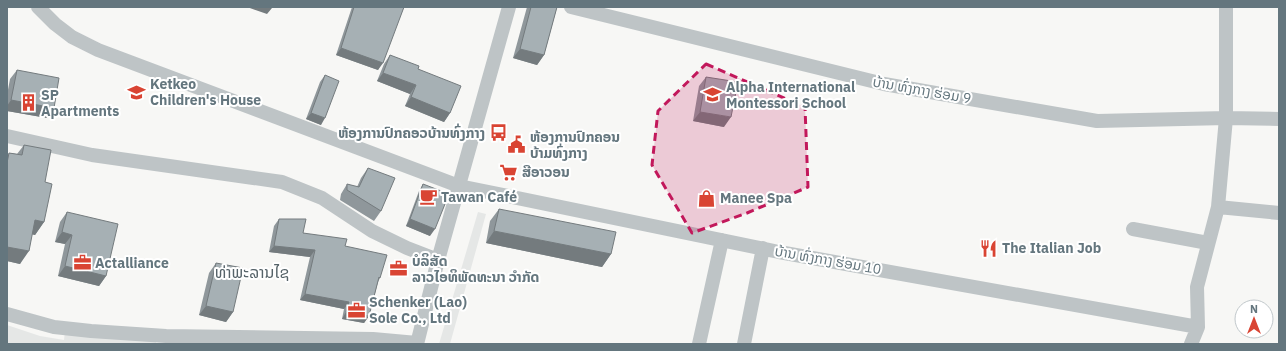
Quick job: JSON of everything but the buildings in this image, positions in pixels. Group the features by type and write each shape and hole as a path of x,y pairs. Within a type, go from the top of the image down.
{"street":[{"name":"ບ້ານ ທົ່ງກາງ ຮ່ອມ 10","path":"38,7 55,24 72,37 98,50 459,186 763,248 1198,327"},
{"path":"7,314 61,328 166,340 373,339 417,343 438,260 509,7"},
{"name":"ບ້ານ ທົ່ງກາງ ຮ່ອມ 9","path":"571,7 884,84 1097,121 1226,118 1279,119"},
{"path":"1191,344 1198,327 1197,287 1218,207 1226,118 1226,7"},
{"path":"7,136 92,155 282,182 322,198 372,231 407,248 438,260"},
{"path":"1218,207 1279,213"},
{"path":"1132,229 1208,243"},
{"path":"699,344 722,240"},
{"path":"744,344 763,248"}],"highlighted area":[{"path":"706,64 805,107 808,187 747,213 692,233 652,165 658,111"}],"shaded area":[{"path":"478,212 486,214 450,344 439,344"},
{"path":"7,325 40,336 64,340 65,331 156,342 156,344 7,344"}],"place":[{"name":"Ketkeo Children's House","path":"137,92"},
{"name":"Alpha International Montessori School","path":"713,95"},
{"name":"SP Apartments","path":"28,103"},
{"name":"ຫ້ອງການປົກຄອວບ້ານທົ່ງກາງ","path":"498,133"},
{"name":"ຫ້ອງການປົກຄອນ ບ້າມທົ່ງກາງ","path":"517,145"},
{"name":"ສີອາວອນ","path":"509,172"},
{"name":"Tawan Café","path":"428,197"},
{"name":"Manee Spa","path":"707,198"},
{"name":"The Italian Job","path":"989,248"},
{"name":"Actalliance","path":"82,263"},
{"name":"ບໍລິສັດ ລາວໄອທິພັດທະນາ ວຳກັດ","path":"399,269"},
{"name":"Schenker (Lao) Sole Co., Ltd","path":"356,310"}],"district":[{"name":"ທ່າພະລານໄຊ","path":"252,272"}]}
